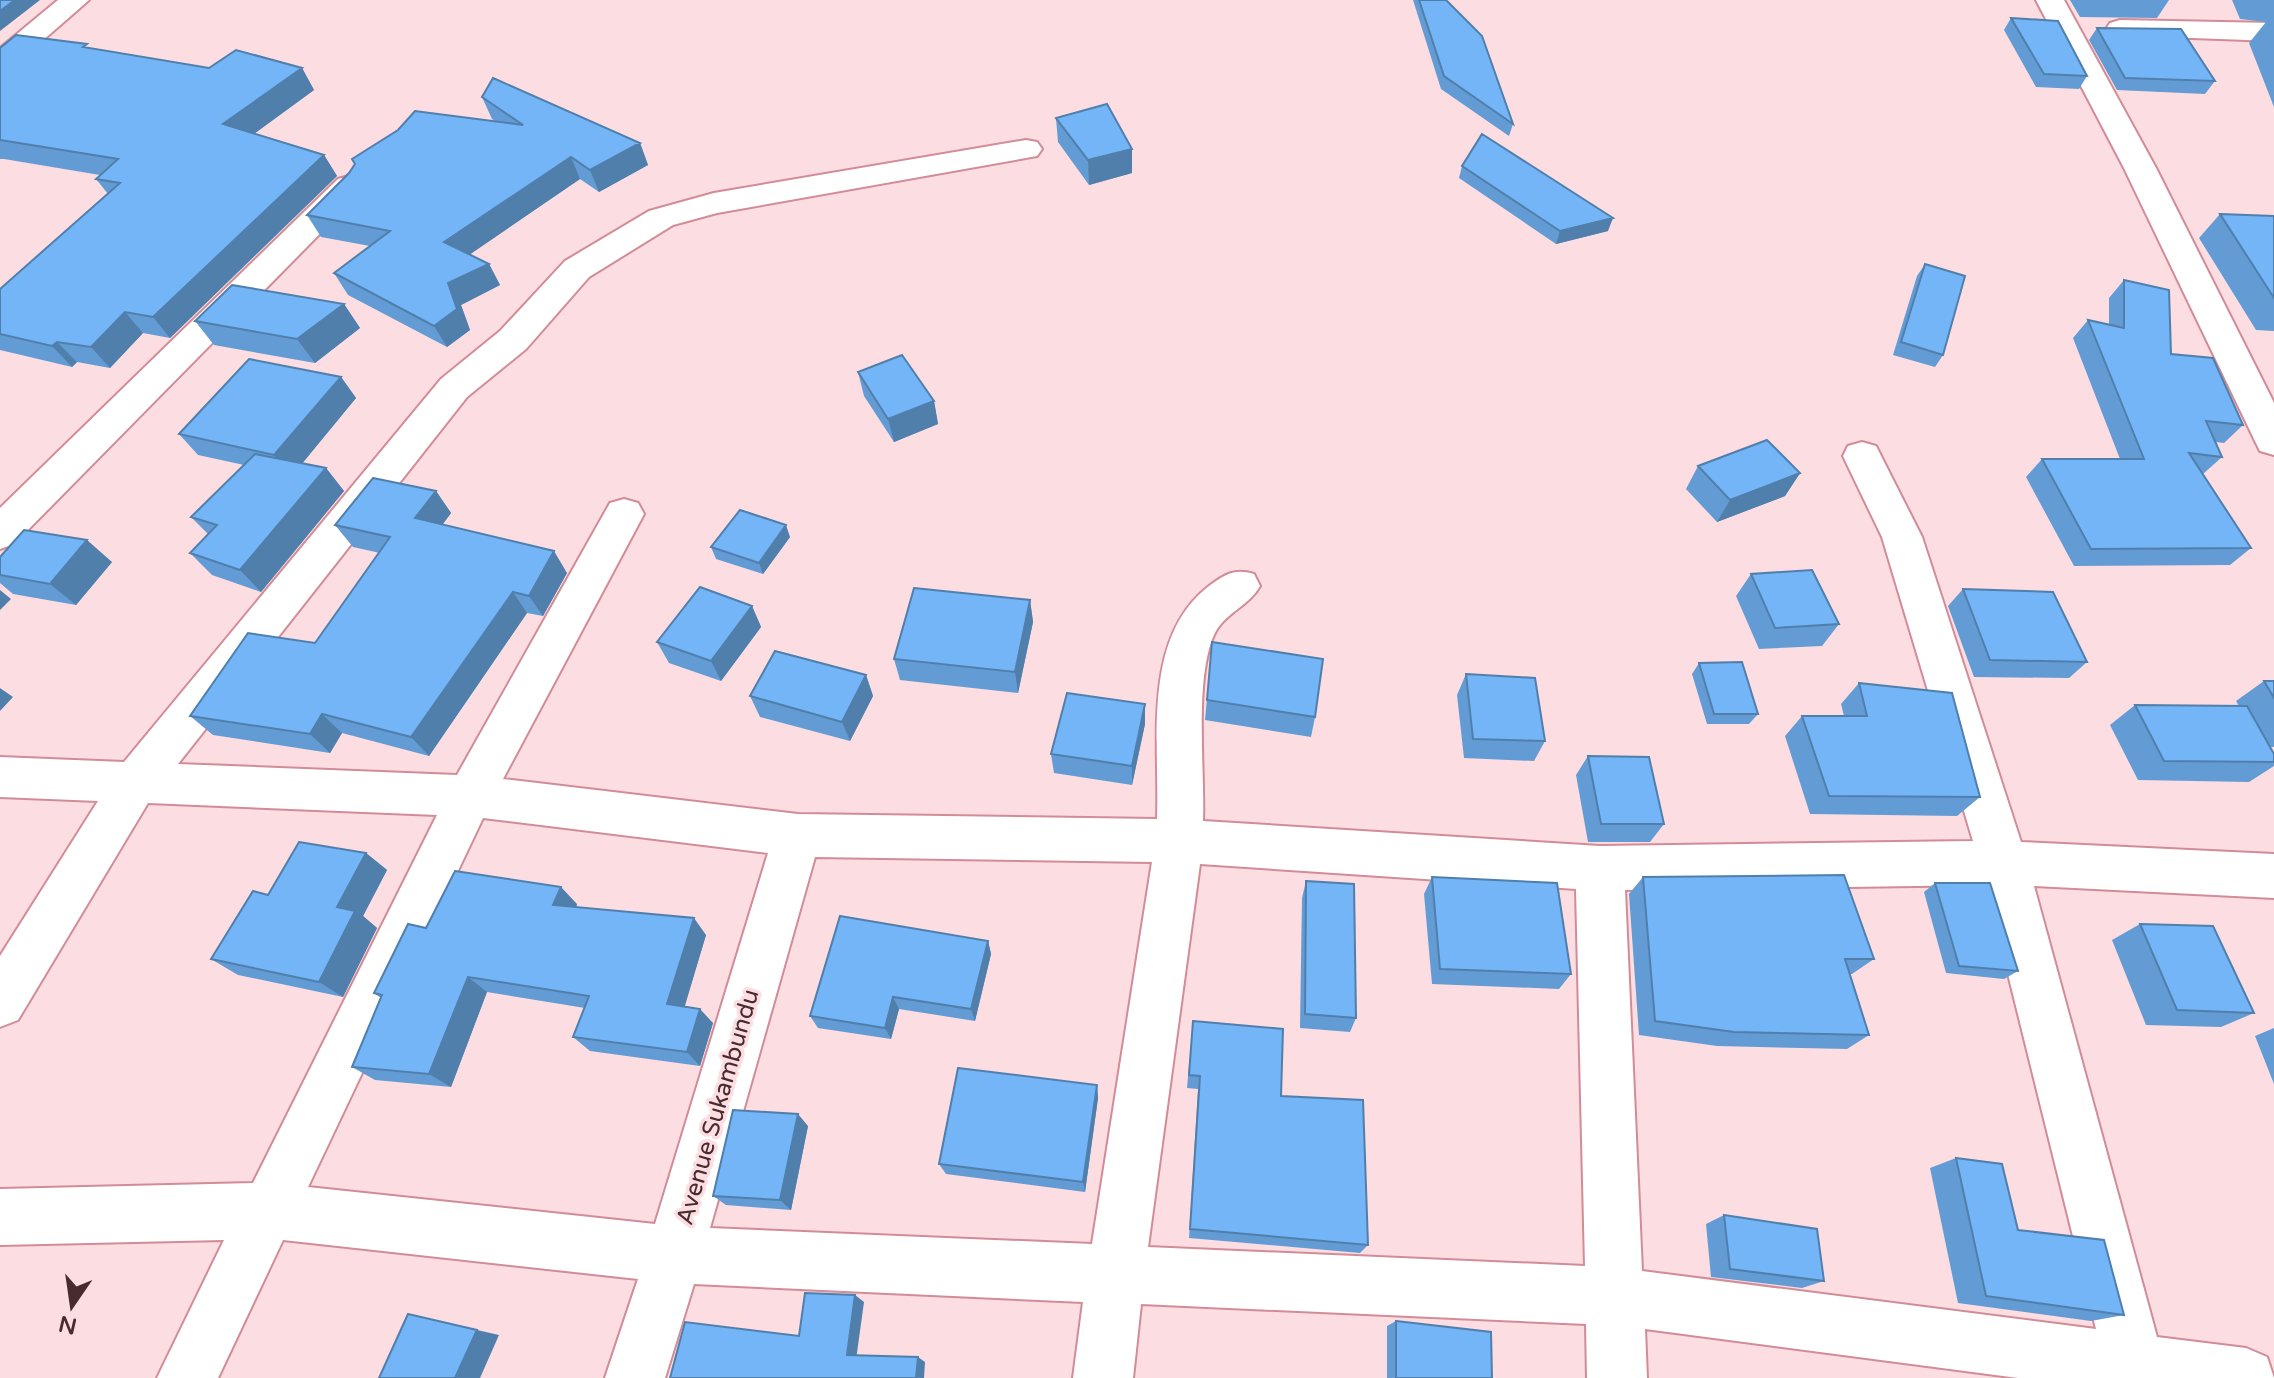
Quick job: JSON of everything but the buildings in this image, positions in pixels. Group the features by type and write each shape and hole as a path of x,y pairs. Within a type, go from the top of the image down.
{"street":[{"path":"0,63 75,0"},
{"path":"2058,14 2274,32"},
{"path":"2058,14 2140,168 2274,441"},
{"path":"0,1002 135,783 454,388 513,340 577,269 661,218 714,203 1026,149"},
{"path":"0,533 349,186"},
{"path":"1862,456 1902,537 2004,863 2137,1371"},
{"path":"187,1378 470,796 624,514"},
{"path":"1103,1378 1114,1273 1179,841 1182,700 1191,636 1208,610 1239,586"},
{"path":"0,777 470,796 798,835 1179,841 1600,868 2004,863 2274,876"},
{"name":"Avenue Sukambundu","path":"635,1378 677,1255 772,913 798,835"},
{"path":"1600,868 1617,1378"},
{"path":"0,1217 270,1211 677,1255 1614,1296 2137,1371 2246,1378"}]}
